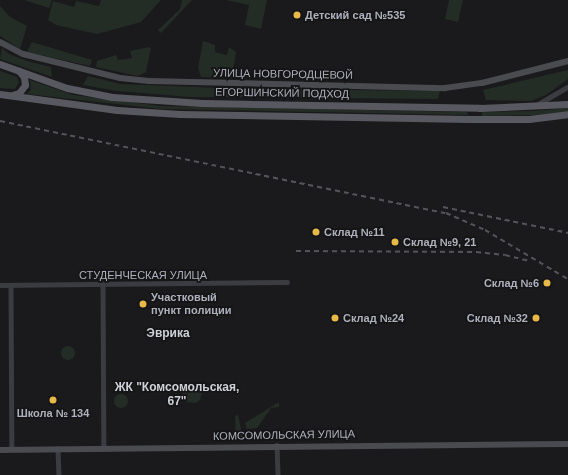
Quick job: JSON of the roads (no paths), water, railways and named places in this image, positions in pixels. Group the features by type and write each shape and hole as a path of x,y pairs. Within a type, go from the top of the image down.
{"main road":[{"name":"ЕГОРШИНСКИЙ ПОДХОД","path":"0,64 67,88 112,97 259,104 530,108 568,104"},
{"path":"8,95 19,93 25,85 22,74 14,69"},
{"name":"ЕГОРШИНСКИЙ ПОДХОД","path":"0,94 117,110 180,114 529,119 568,114"},
{"path":"529,119 568,120"}],"street":[{"name":"УЛИЦА НОВГОРОДЦЕВОЙ","path":"0,42 23,54 120,78 149,81 445,88 482,83 568,61"},
{"path":"530,108 568,87"},
{"name":"СТУДЕНЧЕСКАЯ УЛИЦА","path":"0,285 287,282"},
{"path":"103,284 104,448"},
{"path":"11,285 12,449"},
{"name":"КОМСОМОЛЬСКАЯ УЛИЦА","path":"0,450 278,445 568,444"},
{"path":"278,445 278,475"},
{"path":"58,448 59,475"}],"railway":[{"path":"0,121 446,213 485,230 568,279"},
{"path":"443,207 568,233"},
{"path":"296,251 476,252 505,255 529,261"}],"place":[{"name":"Детский сад №535","path":"297,15"},
{"name":"Склад №11","path":"316,232"},
{"name":"Склад №9, 21","path":"395,242"},
{"name":"Склад №6","path":"547,283"},
{"name":"Участковый пункт полиции","path":"143,304"},
{"name":"Склад №24","path":"335,318"},
{"name":"Склад №32","path":"536,318"},
{"name":"Школа № 134","path":"53,400"}],"district":[{"name":"Эврика","path":"168,334"},
{"name":"ЖК \"Комсомольская, 67\"","path":"177,395"}]}
